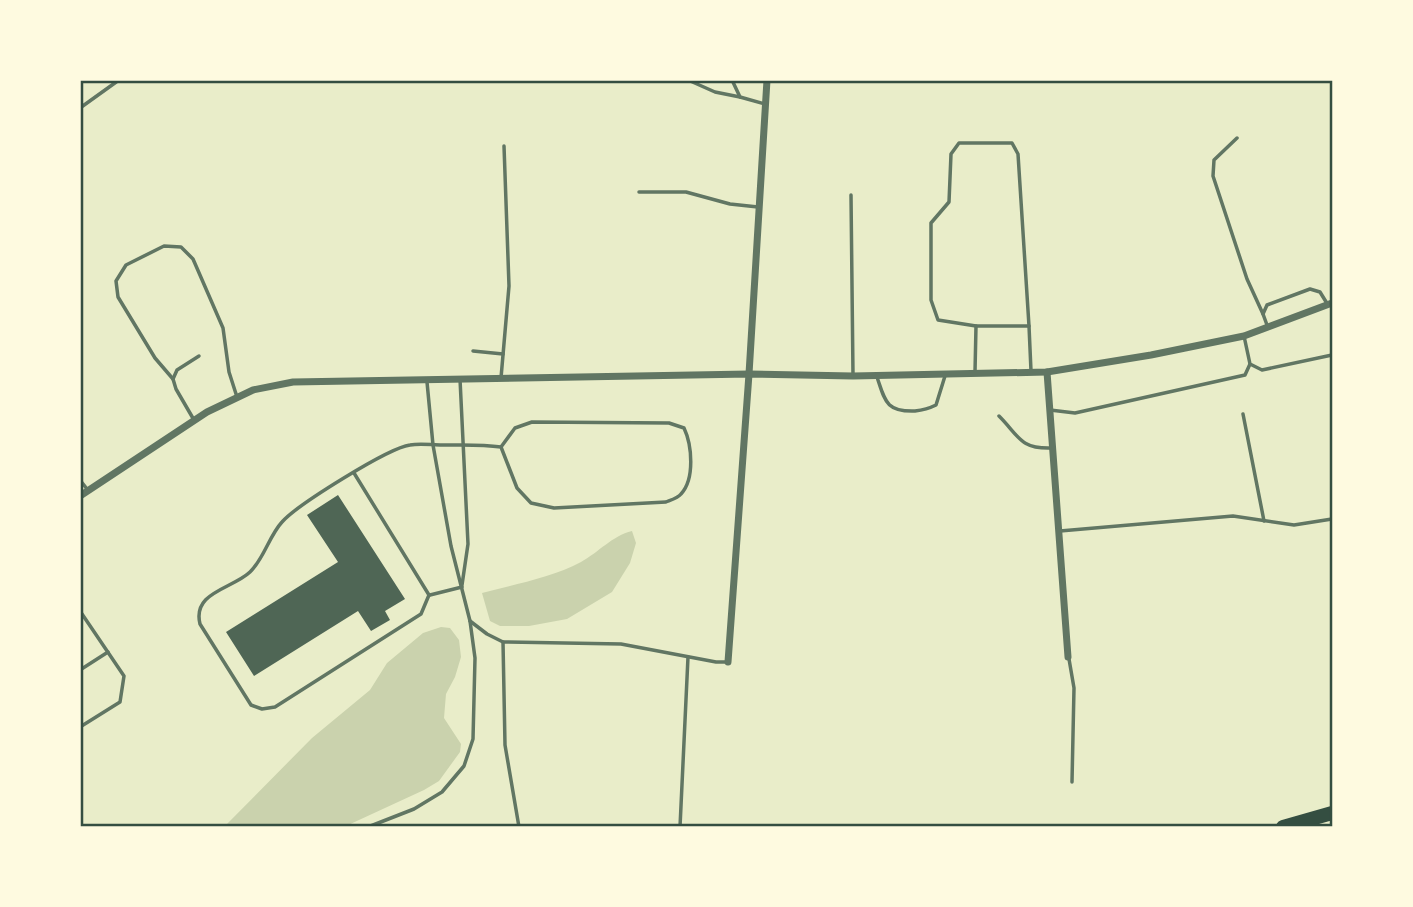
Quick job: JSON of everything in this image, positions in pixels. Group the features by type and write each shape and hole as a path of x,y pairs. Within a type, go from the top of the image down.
{"highway":[{"path":"1283,827 1332,813"}],"street":[{"path":"728,662 768,80"},
{"path":"80,496 194,420 253,390 293,382 1048,372 1244,336 1330,304"},
{"path":"1048,372 1068,657"}],"lane":[{"path":"80,108 120,80"},
{"path":"688,80 715,92 767,104"},
{"path":"732,80 740,97"},
{"path":"1237,138 1214,160 1213,176 1247,279 1268,327"},
{"path":"1029,326 976,326 938,320 930,300 931,223 949,202 951,154 959,143 1012,143 1018,154 1029,326 1031,373"},
{"path":"501,378 509,286 505,146"},
{"path":"639,191 686,192 730,204 760,208"},
{"path":"852,195 853,376"},
{"path":"194,420 173,379 155,358 118,297 116,281 126,265 164,246 181,247 193,259 223,328 229,372 237,397"},
{"path":"1263,314 1267,305 1310,289 1320,292 1330,304"},
{"path":"975,374 976,326"},
{"path":"1050,411 1075,413 1245,375 1250,364 1244,336"},
{"path":"473,351 503,354"},
{"path":"1250,364 1262,370 1332,355"},
{"path":"173,379 177,370 199,356"},
{"path":"876,376 884,399 891,408 903,411 927,410 936,405 946,374"},
{"path":"460,379 468,544 462,587"},
{"path":"368,827 414,809 442,792 464,766 473,740 475,659 470,621 451,546 433,445 427,380"},
{"path":"1244,414 1264,521"},
{"path":"999,416 1024,444 1034,449 1053,448"},
{"path":"532,422 669,423 684,428 690,440 689,480 680,495 666,502 554,508 531,503 517,488 501,447 515,428 532,422"},
{"path":"429,595 421,614 275,707 262,709 251,705 200,624 197,612 202,602 251,571 282,521 391,451 411,444 501,447"},
{"path":"354,473 429,595"},
{"path":"80,480 88,491"},
{"path":"1059,531 1233,516 1294,526 1332,519"},
{"path":"429,595 462,587"},
{"path":"80,611 124,676 120,702 80,727"},
{"path":"470,621 503,642 621,644 728,662"},
{"path":"503,642 505,745 519,827"},
{"path":"80,670 108,652"},
{"path":"680,827 688,657"},
{"path":"1068,657 1074,688 1072,782"}],"green space":[{"path":"632,531 636,543 630,563 612,592 567,619 529,626 500,626 490,621 482,593 569,568"},
{"path":"441,627 450,628 459,640 461,657 446,694 444,718 461,744 460,752 439,781 346,826 225,826 312,738 370,690 387,663 423,633"}],"building":[{"path":"338,495 405,599 385,611 390,620 371,631 358,611 254,676 226,632 338,562 307,515"}]}
